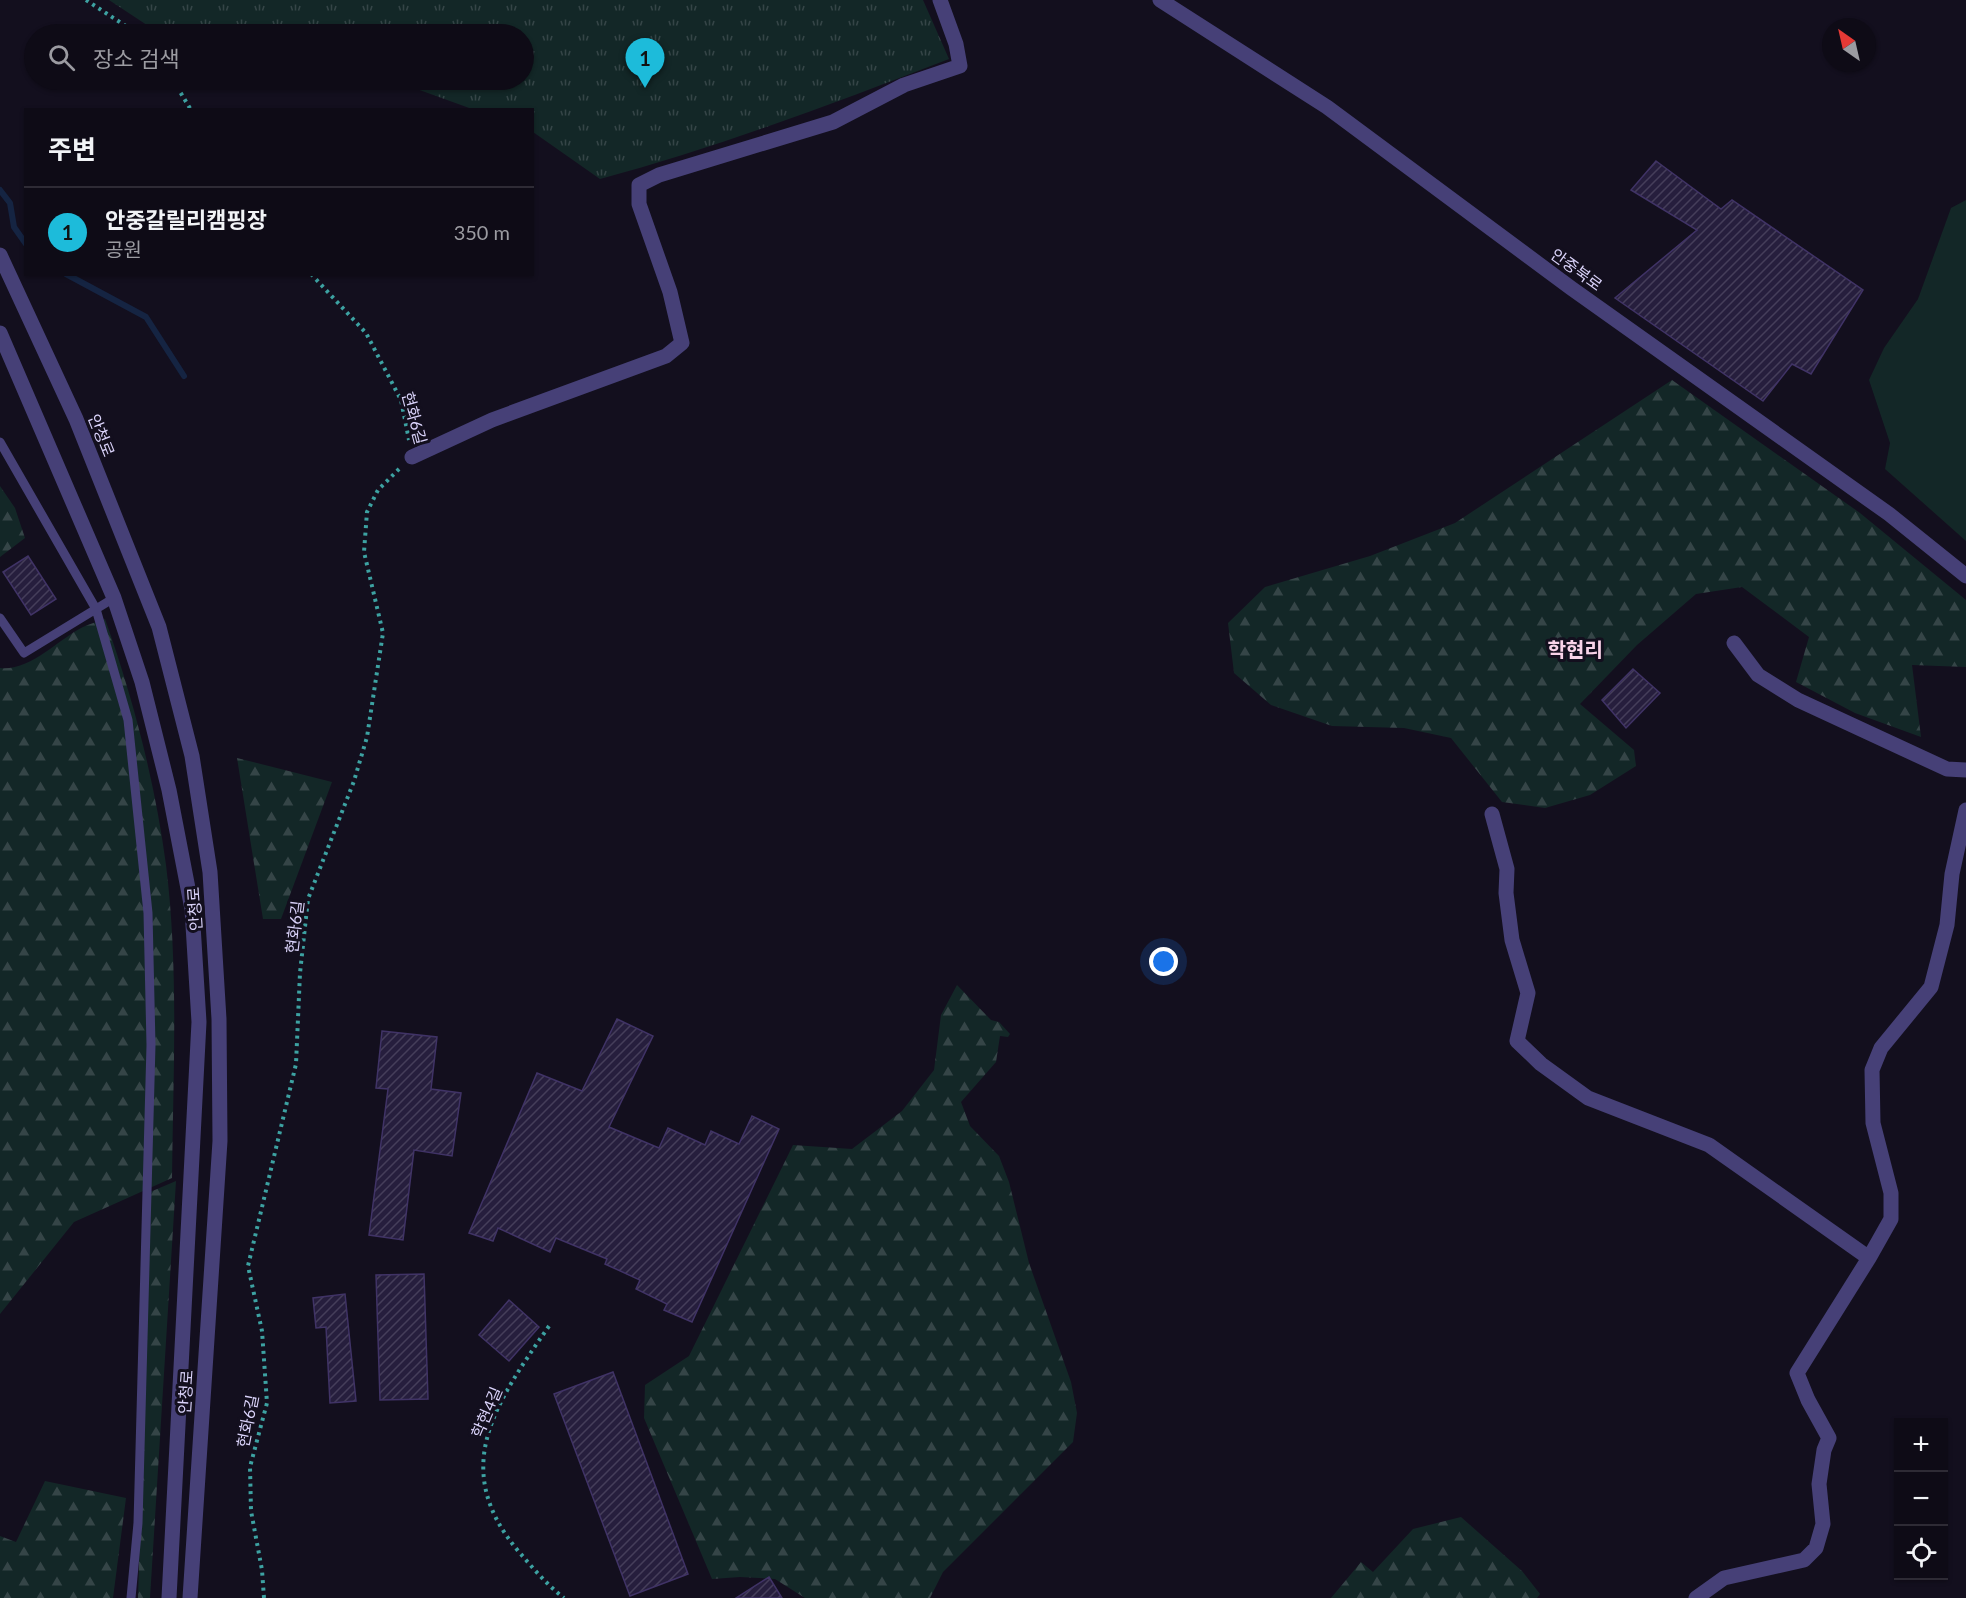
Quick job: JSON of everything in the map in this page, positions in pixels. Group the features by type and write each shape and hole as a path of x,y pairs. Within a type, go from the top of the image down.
{"street":[{"path":"412,458 492,420 666,356 682,343 670,292 639,204 639,185 659,175 833,122 904,85 960,66 956,44 940,0"},
{"name":"안중북로","path":"1160,0 1327,107 1571,288 1890,514 1966,576"},
{"name":"안청로","path":"0,255 76,419 159,627 192,756 210,872 219,1019 220,1141 189,1598"},
{"name":"안청로","path":"0,333 114,598 142,682 169,790 192,909 199,1022 169,1598"},
{"path":"1734,643 1758,675 1798,700 1947,769 1966,770"},
{"path":"1696,1598 1724,1578 1794,1564 1804,1560 1816,1548 1823,1524 1819,1484 1824,1450 1829,1438 1808,1400 1797,1373 1891,1219 1891,1192 1873,1123 1872,1070 1881,1048 1931,987 1947,925 1952,874 1966,810"},
{"path":"1492,814 1506,869 1506,893 1512,940 1528,993 1517,1041 1541,1064 1588,1098 1709,1145 1869,1258"}],"lane":[{"path":"0,442 96,609 128,720 148,913 151,1045 138,1523 131,1598"},
{"path":"0,618 24,653 114,598"}],"path":[{"path":"86,0 123,24"},
{"path":"179,90 190,108"},
{"name":"현화6길","path":"264,1598 262,1570 251,1511 250,1467 267,1403 262,1331 248,1266 296,1064 300,973 308,899 354,782 367,737 383,633 364,552 367,512 378,490 412,458 401,400 366,333 313,276"},
{"name":"학현4길","path":"549,1326 508,1391 488,1430 482,1459 486,1493 500,1528 564,1598"}],"green space":[{"path":"109,0 923,0 949,59 732,139 600,179 534,133 534,108 469,108 420,90 534,90 534,24 145,24"},
{"path":"1966,200 1966,541 1885,469 1890,443 1869,380 1884,348 1918,299 1951,208"},
{"path":"1672,380 1860,513 1966,600 1966,667 1912,665 1921,737 1855,713 1796,682 1809,637 1742,587 1696,594 1637,645 1580,704 1634,750 1636,766 1590,795 1545,808 1502,802 1451,738 1404,728 1332,726 1271,705 1234,673 1228,623 1265,587 1370,556 1455,523"},
{"path":"0,486 15,508 25,538 0,557"},
{"path":"105,619 142,740 156,803 166,865 174,983 172,1178 74,1222 0,1314 0,668 11,668 33,660 83,627"},
{"path":"237,758 332,782 281,919 263,919"},
{"path":"957,985 991,1020 999,1022 1010,1034 1008,1037 1000,1036 996,1062 961,1102 970,1126 999,1156 1009,1182 1029,1263 1071,1382 1077,1413 1073,1442 943,1572 930,1598 805,1598 775,1579 740,1577 712,1579 644,1418 645,1385 689,1356 793,1145 852,1149 902,1111 934,1070 941,1015"},
{"path":"176,1181 150,1598 138,1598 150,1192"},
{"path":"45,1481 126,1498 113,1598 0,1598 0,1536 16,1542"},
{"path":"1461,1517 1522,1571 1540,1594 1537,1598 1331,1598 1361,1562 1373,1572 1413,1529"}],"building":[{"path":"1656,161 1721,209 1732,200 1863,290 1811,374 1792,364 1763,401 1615,298 1697,230 1631,190"},
{"path":"28,556 56,599 31,615 3,572"},
{"path":"1633,669 1660,693 1626,728 1602,700"},
{"path":"617,1019 653,1036 609,1127 659,1148 668,1128 705,1145 711,1131 739,1144 752,1116 779,1129 692,1322 664,1310 667,1304 636,1289 640,1280 605,1264 607,1259 556,1238 550,1252 498,1228 493,1241 469,1233 537,1073 582,1091"},
{"path":"382,1031 437,1037 431,1089 461,1093 452,1156 414,1150 403,1240 369,1235 388,1089 376,1088"},
{"path":"424,1274 428,1399 380,1400 376,1275"},
{"path":"345,1294 356,1401 330,1403 326,1327 316,1328 313,1298"},
{"path":"509,1300 539,1327 509,1361 479,1335"},
{"path":"613,1372 688,1574 630,1596 554,1394"},
{"path":"769,1577 782,1598 736,1598"}],"waterway":[{"path":"0,190 10,203 14,227 24,241"},
{"path":"70,276 146,317 184,376"}],"place":[{"name":"안중갈릴리캠핑장","path":"645,88"}],"district":[{"name":"학현리","path":"1575,649"}]}
